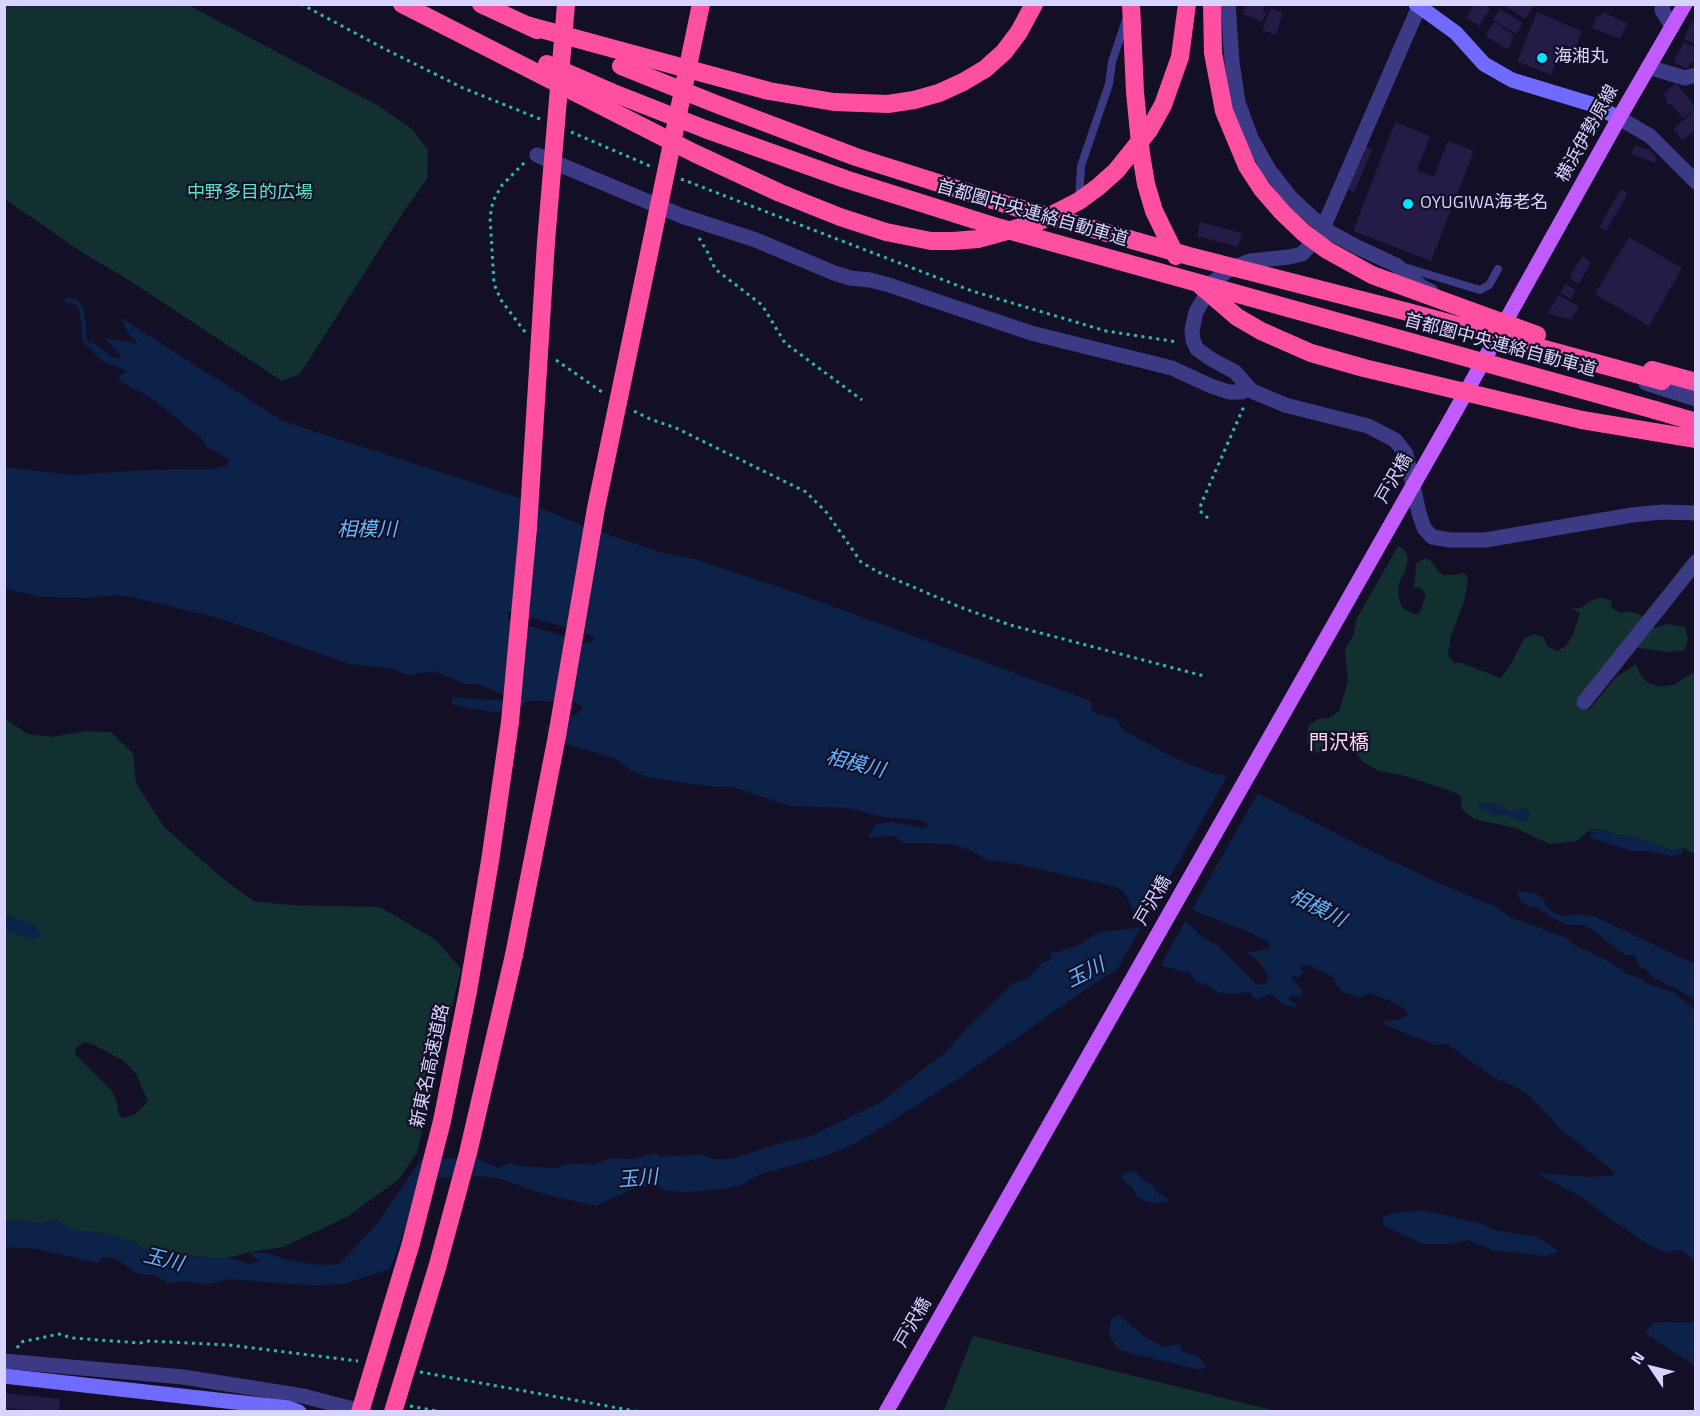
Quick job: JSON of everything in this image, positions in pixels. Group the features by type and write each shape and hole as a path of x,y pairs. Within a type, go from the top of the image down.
{"highway":[{"path":"402,4 694,153 780,193 864,226 931,241 978,239 1002,234 1036,223 1079,201 1098,188 1133,152 1163,105 1180,57 1186,4"},
{"name":"首都圏中央連絡自動車道","path":"417,4 611,92 705,129 845,179 997,227 1695,422"},
{"name":"首都圏中央連絡自動車道","path":"481,4 716,104 856,157 1008,205 1189,256 1420,315 1695,390"},
{"name":"新東名高速道路","path":"360,1412 408,1254 442,1121 468,992 510,722 528,528 546,242 567,4"},
{"path":"393,1412 437,1268 468,1153 514,955 557,736 596,508 701,4"},
{"path":"526,25 792,96 834,102 888,104 939,93 985,69 1019,32 1034,4"},
{"path":"1131,4 1138,134 1146,184 1154,211 1179,260 1195,281 1237,317 1286,343 1354,366 1593,422 1695,439"},
{"path":"1212,4 1213,53 1217,83 1234,137 1247,165 1263,189 1304,233 1348,263 1416,292 1529,333 1695,382"}],"main road":[{"name":"横浜伊勢原線","path":"1456,410 1684,4"},
{"name":"戸沢橋","path":"886,1412 1456,410"}],"street":[{"path":"1228,4 1232,62 1238,102 1251,138 1269,170 1291,198 1323,226 1357,247 1396,265 1422,287 1502,327 1597,366 1695,399"},
{"path":"1663,4 1662,10 1672,27"},
{"path":"1695,182 1650,136 1591,104 1512,80 1484,64 1456,33 1418,5 1315,242 1302,254 1250,261 1230,269 1214,282 1196,312 1192,330 1197,348 1235,372 1250,389 1285,405 1368,426 1395,440 1406,454 1419,513 1424,528 1432,537 1450,540 1485,540 1632,515 1662,512 1695,513"},
{"path":"1648,67 1685,78 1695,75"},
{"path":"537,155 682,216 756,240 849,278 870,280 1031,333 1172,368 1229,392 1242,392 1250,389"},
{"path":"1584,702 1695,561"},
{"path":"9,1356 183,1377 303,1396 365,1412"},
{"path":"4,1376 230,1407 299,1412"}],"lane":[{"path":"1079,201 1081,166 1109,84 1112,62 1131,4"},
{"path":"1396,265 1480,290 1489,285 1498,269"}],"path":[{"path":"527,334 501,300 494,284 490,217 493,201 502,185 520,165 537,155"},
{"path":"682,216 708,253 715,269 748,292 762,305 785,342 862,399"},
{"path":"555,359 607,395"},
{"path":"1208,518 1200,511 1201,504 1250,389"},
{"path":"631,409 806,492 827,513 861,562 878,572 960,607 1010,625 1204,676"},
{"path":"9,1356 21,1342 59,1334 72,1338 140,1343 149,1341 229,1344 365,1362"},
{"path":"411,1370 640,1412"}],"green space":[{"name":"中野多目的広場","path":"5,4 188,5 379,106 413,130 428,150 427,179 404,211 300,374 282,381 127,279 83,253 5,199"},
{"path":"1398,546 1405,550 1408,559 1405,572 1400,580 1398,592 1400,603 1403,608 1413,614 1419,614 1426,595 1422,589 1413,587 1416,563 1427,558 1443,575 1464,573 1468,578 1464,602 1451,636 1448,654 1454,663 1462,663 1500,678 1508,669 1524,639 1534,634 1544,637 1547,646 1557,651 1566,646 1573,635 1580,613 1572,608 1581,608 1592,600 1601,598 1611,600 1612,608 1620,613 1629,611 1641,615 1654,628 1668,624 1685,627 1688,639 1685,650 1669,652 1632,647 1626,652 1622,668 1613,672 1606,667 1600,670 1579,707 1589,710 1615,678 1636,664 1641,676 1647,682 1660,687 1673,685 1695,672 1695,854 1683,848 1672,850 1632,836 1615,835 1598,829 1591,829 1577,841 1550,844 1515,828 1474,819 1461,808 1462,798 1456,793 1406,776 1379,771 1363,762 1341,738 1330,743 1319,753 1311,749 1307,741 1308,726 1318,719 1329,718 1339,711 1348,681 1345,650 1354,634 1356,620"},
{"path":"4,718 28,734 51,737 86,731 111,732 133,753 136,783 164,827 222,878 254,901 289,905 380,907 436,940 461,969 417,1153 398,1180 347,1217 283,1247 228,1258 207,1258 173,1252 154,1254 134,1242 90,1231 75,1231 57,1220 41,1223 5,1221 5,928 10,932 19,920 5,914","holes":["84,1042 124,1061 136,1074 148,1102 135,1114 124,1118 119,1115 112,1091 75,1054 76,1048"]},
{"path":"973,1336 1276,1411 944,1411"}],"water":[{"path":"121,318 283,421 511,495 581,525 659,552 691,558 788,590 1091,701 1091,709 1095,713 1117,719 1122,729 1172,757 1223,775 1436,882 1494,906 1513,918 1567,938 1574,945 1605,959 1629,975 1643,979 1645,983 1673,992 1695,1010 1695,1260 1680,1250 1666,1252 1649,1245 1585,1199 1537,1173 1590,1177 1615,1175 1562,1130 1529,1095 1493,1077 1447,1044 1436,1045 1385,1025 1384,1021 1398,1020 1408,1015 1405,1009 1395,1003 1369,993 1361,997 1343,992 1336,985 1333,977 1309,965 1302,966 1300,969 1304,972 1297,978 1292,975 1303,992 1300,996 1289,996 1289,1000 1296,1005 1295,1008 1285,1005 1270,994 1257,1000 1249,992 1219,993 1207,985 1196,982 1188,971 1131,961 1089,987 958,1079 858,1142 823,1157 758,1175 742,1185 687,1192 667,1191 653,1185 635,1188 596,1206 543,1194 498,1178 475,1176 439,1178 427,1189 407,1223 390,1269 343,1284 315,1286 229,1279 205,1285 188,1281 167,1283 156,1275 139,1274 114,1258 103,1257 97,1263 36,1249 5,1247 5,1221 41,1223 57,1220 75,1231 111,1235 134,1242 154,1253 173,1252 207,1258 228,1258 249,1264 260,1261 250,1252 268,1253 288,1260 318,1265 339,1264 375,1226 421,1160 425,1158 479,1159 498,1168 510,1163 520,1166 557,1168 571,1163 595,1165 610,1158 633,1159 656,1153 660,1157 700,1154 714,1159 732,1159 777,1144 811,1136 879,1103 946,1052 1012,984 1028,978 1043,962 1052,960 1050,954 1052,951 1058,952 1073,947 1095,934 1106,931 1139,928 1147,925 1149,916 1132,909 1127,896 1117,887 1017,864 987,860 970,850 950,844 903,843 894,836 867,838 877,824 892,822 924,828 929,824 917,820 884,817 847,808 790,806 733,787 706,786 647,777 630,770 616,759 570,745 544,728 577,714 583,708 576,702 527,701 518,710 495,712 473,709 452,704 452,697 506,701 509,696 477,684 465,684 434,671 408,675 389,668 349,664 222,619 136,598 115,595 90,598 41,597 5,589 5,467 72,475 146,470 213,469 227,465 229,460 207,447 202,439 151,398 118,380 121,375 129,371 102,361 93,352 90,340 112,357 121,358 104,338 138,344 128,333","holes":["508,612 590,635 594,641 586,643 511,620 508,618","1187,908 1249,932 1270,943 1270,948 1252,952 1245,951 1260,963 1268,975 1267,982 1261,985 1255,983 1219,947 1199,934 1184,920"]},
{"path":"1481,803 1495,804 1505,807 1508,811 1525,808 1529,811 1530,816 1527,821 1520,821 1506,815 1495,816 1477,807"},
{"path":"1591,829 1607,831 1615,835 1632,836 1672,850 1683,848 1681,854 1672,856 1648,851 1633,851 1590,838"},
{"path":"1517,891 1537,894 1556,914 1593,916 1695,964 1695,999 1652,977 1647,970 1640,967 1635,955 1625,955 1584,925 1569,925 1558,921 1536,907 1521,902"},
{"path":"5,914 34,924 41,934 40,937 34,940 10,932 5,928"},
{"path":"1136,1172 1145,1182 1152,1184 1158,1193 1171,1201 1147,1202 1137,1197 1134,1190 1121,1178 1124,1173"},
{"path":"1421,1210 1479,1223 1498,1231 1534,1236 1559,1252 1545,1256 1493,1250 1467,1240 1449,1244 1423,1244 1383,1225 1383,1217 1390,1214"},
{"path":"1119,1315 1145,1337 1164,1347 1179,1344 1184,1352 1200,1357 1206,1367 1200,1370 1118,1350 1109,1335 1111,1320"},
{"path":"1653,1323 1695,1323 1695,1366 1645,1333"}],"pier":[{"path":"1228,775 1259,791 1191,911 1186,913 1187,918 1159,968 1131,964 1114,975"}],"building":[{"path":"1247,4 1265,5 1263,12 1266,13 1262,22 1243,14"},
{"path":"1474,4 1483,4 1490,9 1479,26 1466,18"},
{"path":"1502,4 1529,4 1533,7 1525,19"},
{"path":"1271,8 1283,13 1276,35 1262,30"},
{"path":"1500,9 1523,23 1516,34 1493,20"},
{"path":"1537,12 1582,31 1575,49 1564,45 1551,75 1517,61"},
{"path":"1603,12 1627,23 1620,39 1592,28 1597,16 1600,17"},
{"path":"1692,21 1696,23 1696,44 1684,39"},
{"path":"1494,22 1514,35 1508,50 1487,37 1486,34"},
{"path":"1684,42 1696,48 1696,58 1687,69 1673,62"},
{"path":"1676,83 1696,108 1683,118 1671,104 1669,105 1663,94"},
{"path":"1696,109 1696,130 1682,140 1673,129"},
{"name":"OYUGIWA海老名","path":"1395,122 1430,136 1417,170 1434,177 1448,141 1474,151 1431,261 1353,231"},
{"path":"1635,145 1650,150 1657,159 1655,163 1631,154"},
{"path":"1363,146 1372,150 1354,192 1346,188"},
{"path":"1621,189 1628,193 1606,231 1599,227"},
{"path":"1200,222 1242,233 1238,247 1197,236"},
{"path":"1629,237 1682,268 1649,326 1595,294"},
{"path":"1582,256 1591,262 1579,284 1569,278"},
{"path":"1565,284 1576,290 1571,299 1560,293"},
{"path":"1558,295 1579,306 1571,320 1548,314"},
{"path":"4,1393 60,1399 59,1412 4,1408"}],"waterway":[{"path":"67,300 76,302 81,309 84,338 87,344 97,351"}],"place":[{"name":"海湘丸","path":"1542,58"},
{"name":"OYUGIWA海老名","path":"1408,204"}],"district":[{"name":"門沢橋","path":"1339,744"}],"water label":[{"name":"相模川","path":"367,531"},
{"name":"相模川","path":"855,765"},
{"name":"相模川","path":"1317,909"},
{"name":"玉川","path":"1086,974"},
{"name":"玉川","path":"638,1180"},
{"name":"玉川","path":"163,1261"}]}
